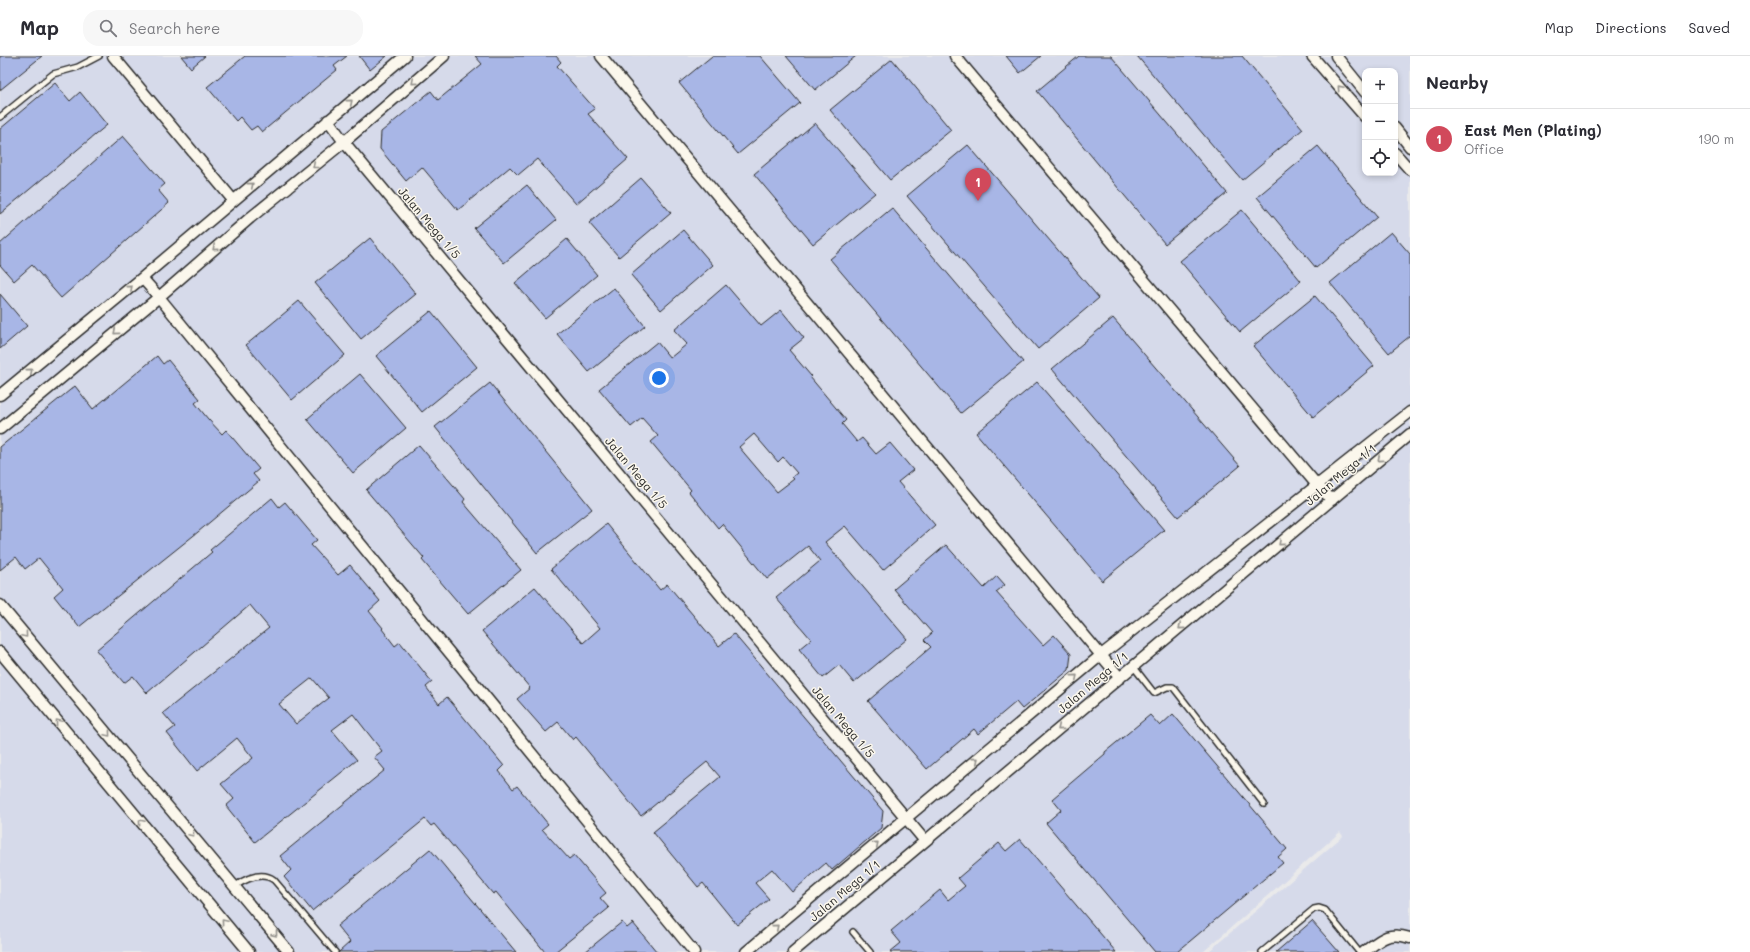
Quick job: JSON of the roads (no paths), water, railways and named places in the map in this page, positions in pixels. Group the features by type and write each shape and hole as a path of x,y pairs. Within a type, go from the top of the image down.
{"street":[{"path":"113,56 233,200"},
{"path":"0,395 142,278 405,56"},
{"path":"0,429 159,297 250,218 344,142 444,56"},
{"path":"601,56 1100,656 1120,678"},
{"path":"955,56 1318,486 1332,500"},
{"path":"1312,56 1362,114"},
{"path":"1336,56 1362,88"},
{"name":"Jalan Mega 1/5","path":"328,120 344,142 925,841"},
{"path":"1398,132 1410,146"},
{"path":"1398,156 1410,170"},
{"path":"142,278 694,952"},
{"path":"746,952 1100,656 1318,486 1410,412"},
{"name":"Jalan Mega 1/1","path":"793,952 1410,434"},
{"path":"0,605 289,952"},
{"path":"0,652 248,952"},
{"path":"1364,952 1380,939 1398,934 1410,938"}],"lane":[{"path":"0,117 54,74 78,67 99,56"},
{"path":"1133,666 1154,693 1167,686 1173,687 1264,804"},
{"path":"235,886 252,878 265,875 270,877 335,952"},
{"path":"1262,952 1314,909 1319,908 1324,910 1359,952"},
{"path":"853,932 870,952"}],"place":[{"name":"East Men (Plating)","path":"978,201"}]}
